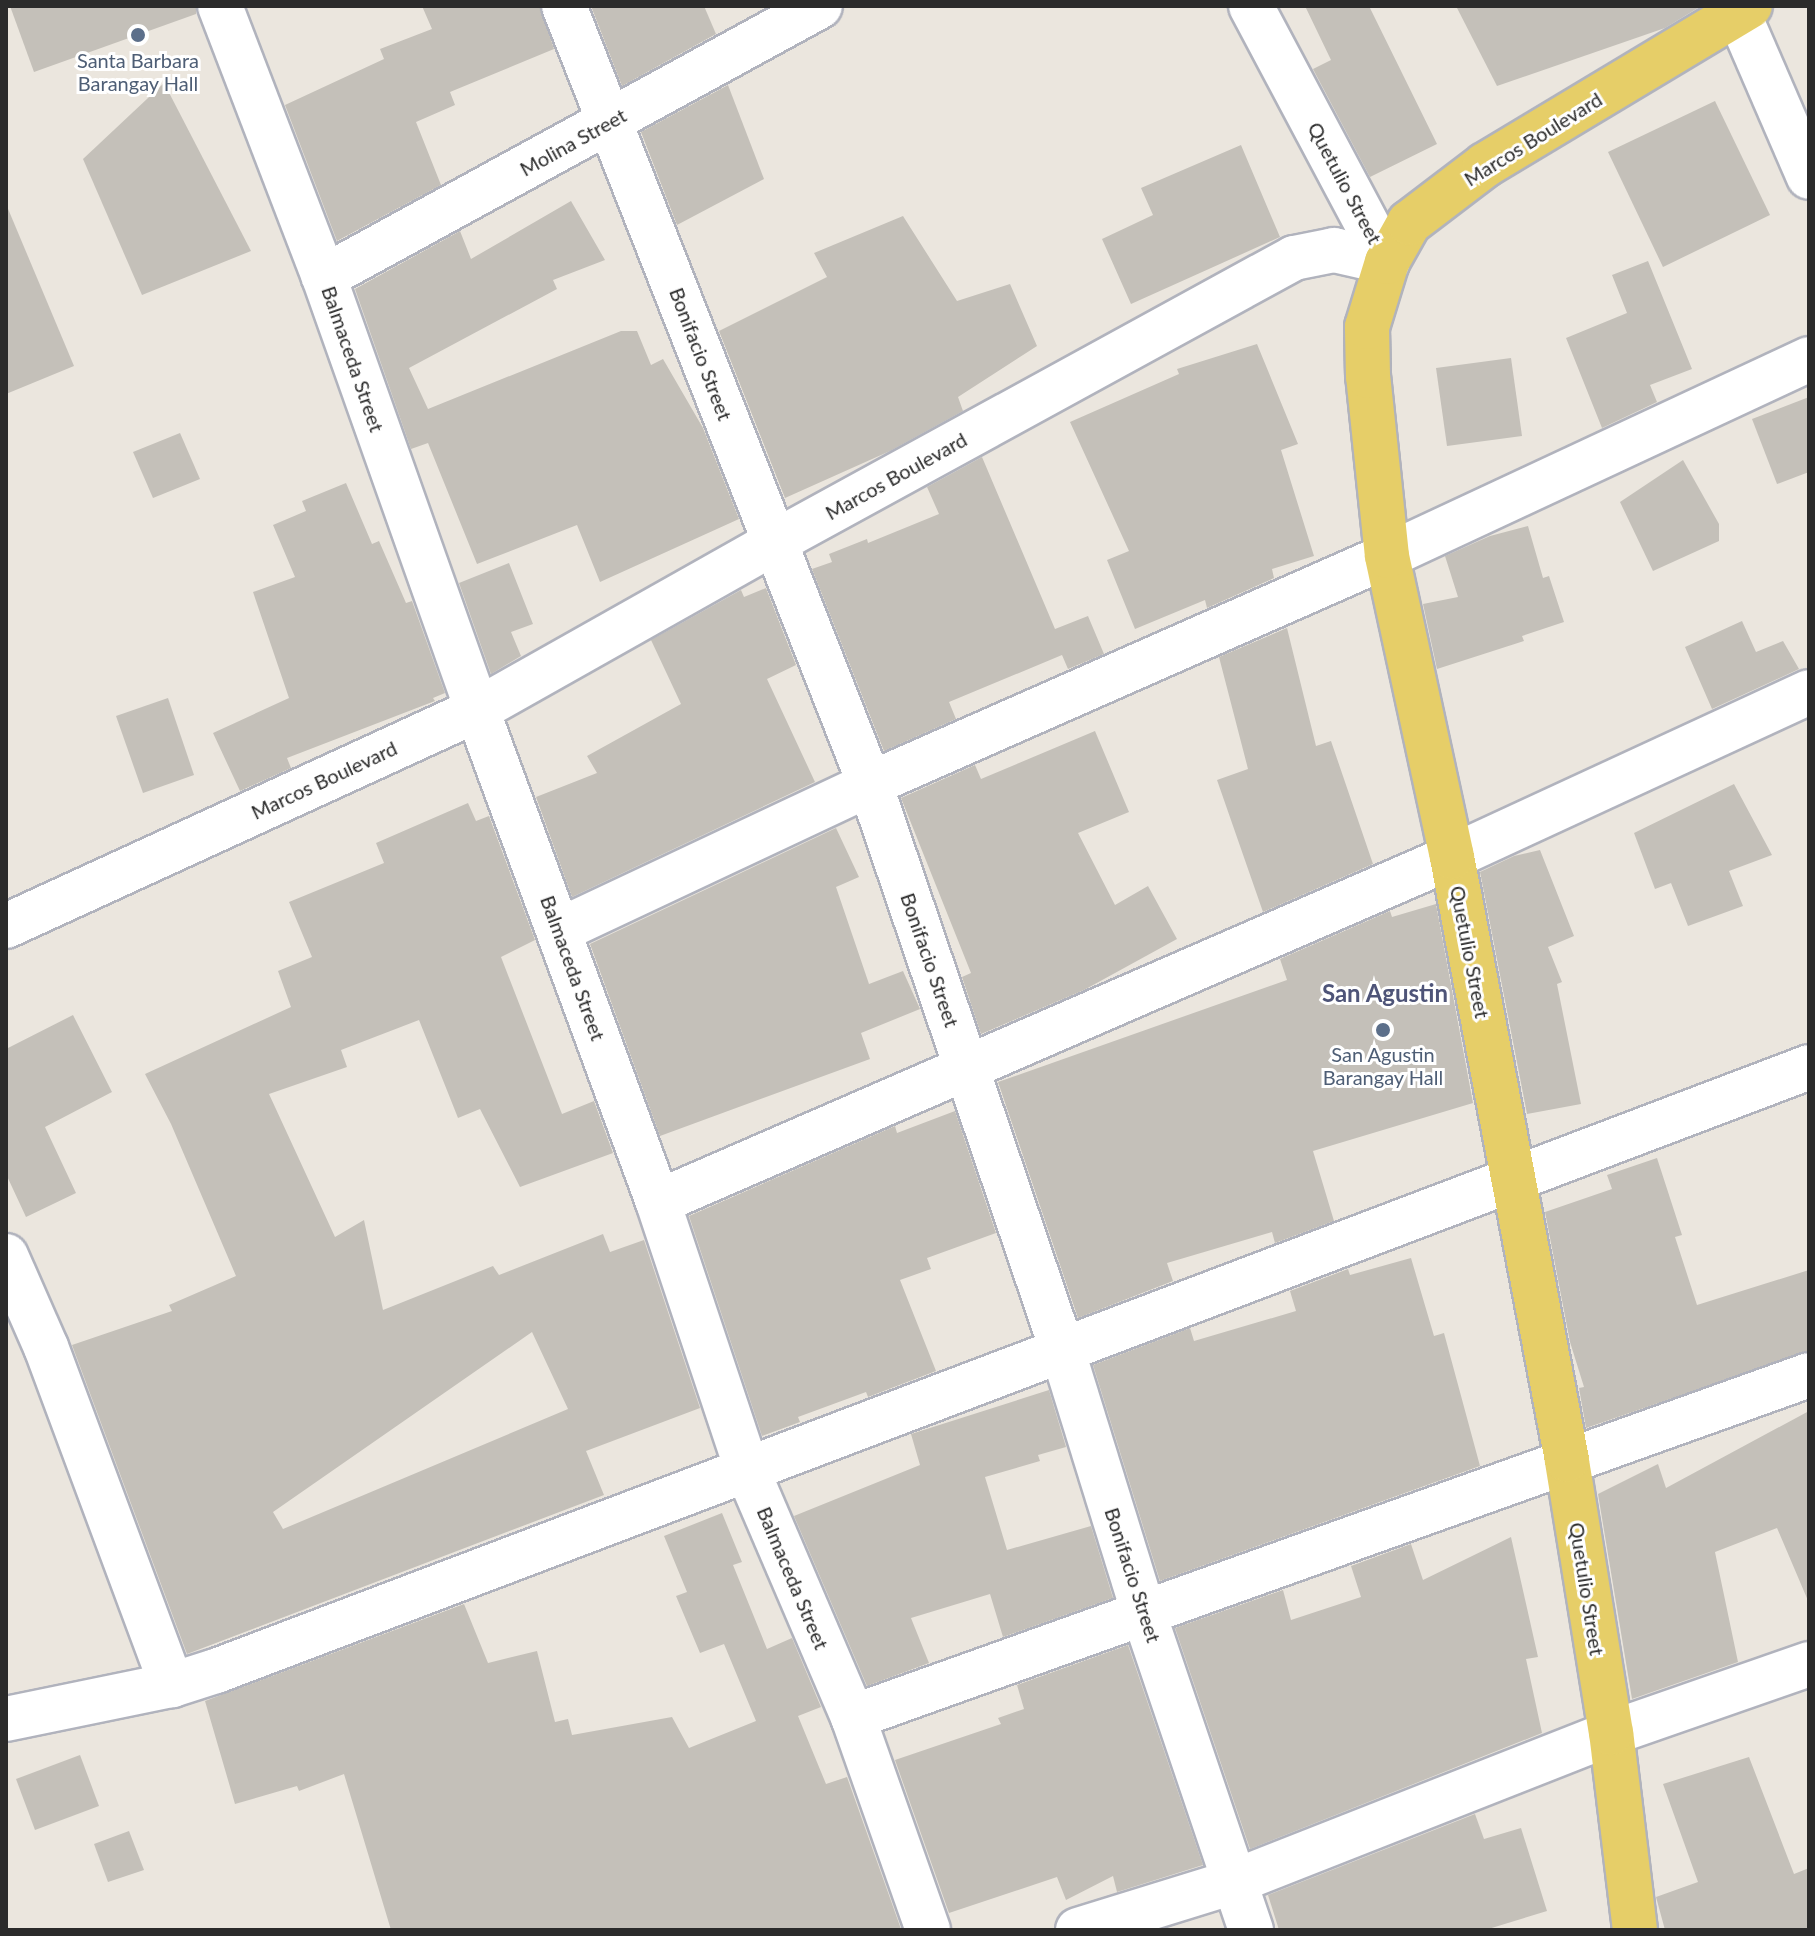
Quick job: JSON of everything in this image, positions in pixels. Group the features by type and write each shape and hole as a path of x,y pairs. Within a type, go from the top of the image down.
{"main road":[{"name":"Marcos Boulevard","path":"1387,262 1409,223 1485,165 1741,8"},
{"name":"Quetulio Street","path":"1387,262 1367,327 1368,376 1387,556 1452,857 1567,1460 1611,1733 1635,1930"}],"street":[{"name":"Balmaceda Street","path":"220,6 324,277 477,710 658,1202 748,1472 853,1717 928,1930"},
{"name":"Bonifacio Street","path":"564,6 612,121 773,543 870,784 1063,1352 1144,1614 1251,1930"},
{"name":"Molina Street","path":"324,277 820,6"},
{"name":"Quetulio Street","path":"1251,6 1387,262"},
{"path":"1741,8 1809,177"},
{"name":"Marcos Boulevard","path":"6,926 477,710 773,543 1294,258 1334,250 1387,262"},
{"path":"560,930 870,784 1387,556 1809,359"},
{"path":"658,1202 1452,857 1809,692"},
{"path":"6,1719 172,1685 748,1472 1809,1067"},
{"path":"6,1256 46,1347 172,1685"},
{"path":"853,1717 1809,1375"},
{"path":"1078,1930 1236,1881 1611,1733 1809,1664"}],"building":[{"path":"10,6 196,6 196,14 34,72"},
{"path":"422,6 540,6 554,49 450,92 455,105 416,122 441,185 337,241 285,105 384,59 380,49 432,29"},
{"path":"591,6 704,6 716,34 622,86"},
{"path":"1305,6 1369,6 1437,144 1370,177 1313,69 1331,60"},
{"path":"1456,6 1701,6 1665,28 1497,86"},
{"path":"164,83 251,251 142,295 83,159"},
{"path":"728,85 764,179 677,225 641,132"},
{"path":"1715,101 1770,215 1663,267 1608,152"},
{"path":"1241,145 1280,237 1131,304 1102,239 1153,215 1141,188"},
{"path":"571,201 605,260 553,280 557,289 409,368 428,409 621,331 637,331 651,365 663,359 703,428 739,519 600,582 577,525 477,564 428,443 411,449 355,289 460,231 471,259"},
{"path":"6,204 74,366 6,394"},
{"path":"903,216 957,301 1010,284 1037,346 958,397 963,411 890,451 785,498 719,331 827,277 814,253"},
{"path":"1648,261 1692,369 1650,385 1657,402 1602,428 1566,338 1627,313 1612,275"},
{"path":"1257,344 1298,444 1281,450 1314,556 1272,569 1274,578 1207,608 1205,600 1135,629 1107,560 1129,551 1070,422 1179,374 1177,369"},
{"path":"1511,358 1522,436 1447,446 1436,368"},
{"path":"1809,397 1809,472 1777,484 1752,419"},
{"path":"180,433 200,479 153,498 133,452"},
{"path":"982,457 1055,629 1088,616 1104,654 1068,669 1062,655 949,702 956,719 884,751 812,569 832,562 829,554 867,539 868,543 939,514 927,487"},
{"path":"1683,460 1719,524 1719,541 1653,571 1620,502"},
{"path":"346,483 372,544 379,541 406,603 412,601 445,693 433,698 435,701 287,758 291,768 240,791 213,733 289,698 253,592 295,577 273,525 306,511 302,501"},
{"path":"1528,526 1543,578 1549,576 1564,622 1522,636 1524,641 1437,669 1423,604 1458,597 1445,556 1490,536"},
{"path":"509,563 533,624 511,632 521,656 491,674 459,583"},
{"path":"766,588 796,665 767,679 815,782 572,897 536,797 597,773 587,756 681,704 651,640 741,590 744,597"},
{"path":"1742,621 1756,652 1783,641 1799,669 1712,709 1685,647"},
{"path":"1287,628 1316,746 1331,741 1373,864 1263,912 1217,780 1248,769 1219,657"},
{"path":"168,698 194,775 143,793 116,716"},
{"path":"1095,731 1129,812 1078,833 1115,905 1148,886 1177,939 1084,990 981,1034 962,977 971,973 901,798 975,765 981,779"},
{"path":"1734,784 1772,855 1729,871 1743,906 1688,926 1671,883 1655,889 1634,833"},
{"path":"468,803 476,821 489,816 535,940 501,957 562,1114 594,1101 613,1153 520,1187 480,1109 458,1118 419,1020 341,1050 347,1067 269,1094 335,1237 364,1220 383,1310 493,1266 499,1275 603,1234 610,1252 644,1240 700,1408 586,1451 604,1495 187,1654 72,1345 172,1311 169,1305 236,1276 171,1124 145,1074 291,1007 278,971 312,957 289,902 384,863 376,843","holes":["532,1332 568,1409 283,1529 273,1512"]},
{"path":"836,828 859,877 836,887 869,984 903,971 920,1009 861,1033 870,1059 660,1136 590,944"},
{"path":"1540,850 1574,936 1548,947 1562,982 1557,984 1581,1104 1527,1114 1480,872 1514,856"},
{"path":"1436,904 1473,1103 1313,1151 1334,1221 1275,1243 1272,1232 1167,1263 1173,1281 1078,1318 998,1082 1287,980 1280,959 1390,911 1392,917"},
{"path":"73,1015 112,1092 45,1127 76,1193 26,1217 6,1174 6,1043 8,1048"},
{"path":"955,1111 996,1233 927,1258 931,1269 900,1280 936,1371 868,1397 866,1392 798,1417 800,1422 762,1436 689,1216 895,1126 897,1133"},
{"path":"1657,1158 1682,1235 1675,1237 1697,1305 1809,1270 1809,1351 1586,1428 1579,1388 1584,1387 1570,1342 1545,1212 1612,1189 1607,1175"},
{"path":"1411,1258 1434,1336 1444,1333 1480,1466 1160,1581 1093,1365 1190,1328 1194,1341 1296,1311 1290,1291 1348,1269 1350,1275"},
{"path":"1049,1390 1066,1447 1038,1455 1040,1461 985,1477 1007,1550 1091,1526 1113,1598 1003,1637 990,1594 911,1618 929,1663 867,1686 794,1516 920,1465 911,1434"},
{"path":"1809,1411 1809,1603 1777,1528 1715,1552 1738,1662 1632,1699 1598,1494 1658,1464 1666,1488"},
{"path":"722,1513 742,1562 733,1565 767,1649 792,1638 821,1707 798,1716 826,1784 847,1777 901,1929 391,1930 344,1774 299,1791 297,1786 235,1804 205,1701 464,1604 488,1663 537,1651 555,1722 568,1719 572,1735 672,1717 689,1748 756,1721 724,1644 700,1653 676,1596 687,1592 664,1536"},
{"path":"1511,1537 1538,1657 1526,1659 1542,1733 1250,1849 1175,1628 1283,1590 1291,1620 1361,1597 1351,1566 1411,1544 1423,1580"},
{"path":"1128,1645 1203,1865 1117,1892 1113,1876 1066,1900 1057,1877 949,1913 895,1760 1001,1724 998,1718 1024,1709 1017,1685"},
{"path":"80,1755 99,1806 35,1830 16,1779"},
{"path":"1749,1757 1794,1874 1809,1868 1809,1930 1665,1930 1656,1897 1698,1882 1663,1784"},
{"path":"1475,1814 1484,1839 1521,1828 1547,1911 1485,1930 1279,1930 1268,1895"},
{"path":"129,1831 144,1870 108,1882 94,1844"}],"place":[{"name":"Santa Barbara Barangay Hall","path":"138,35"},
{"name":"San Agustin Barangay Hall","path":"1383,1030"}],"district":[{"name":"San Agustin","path":"1385,993"}]}
